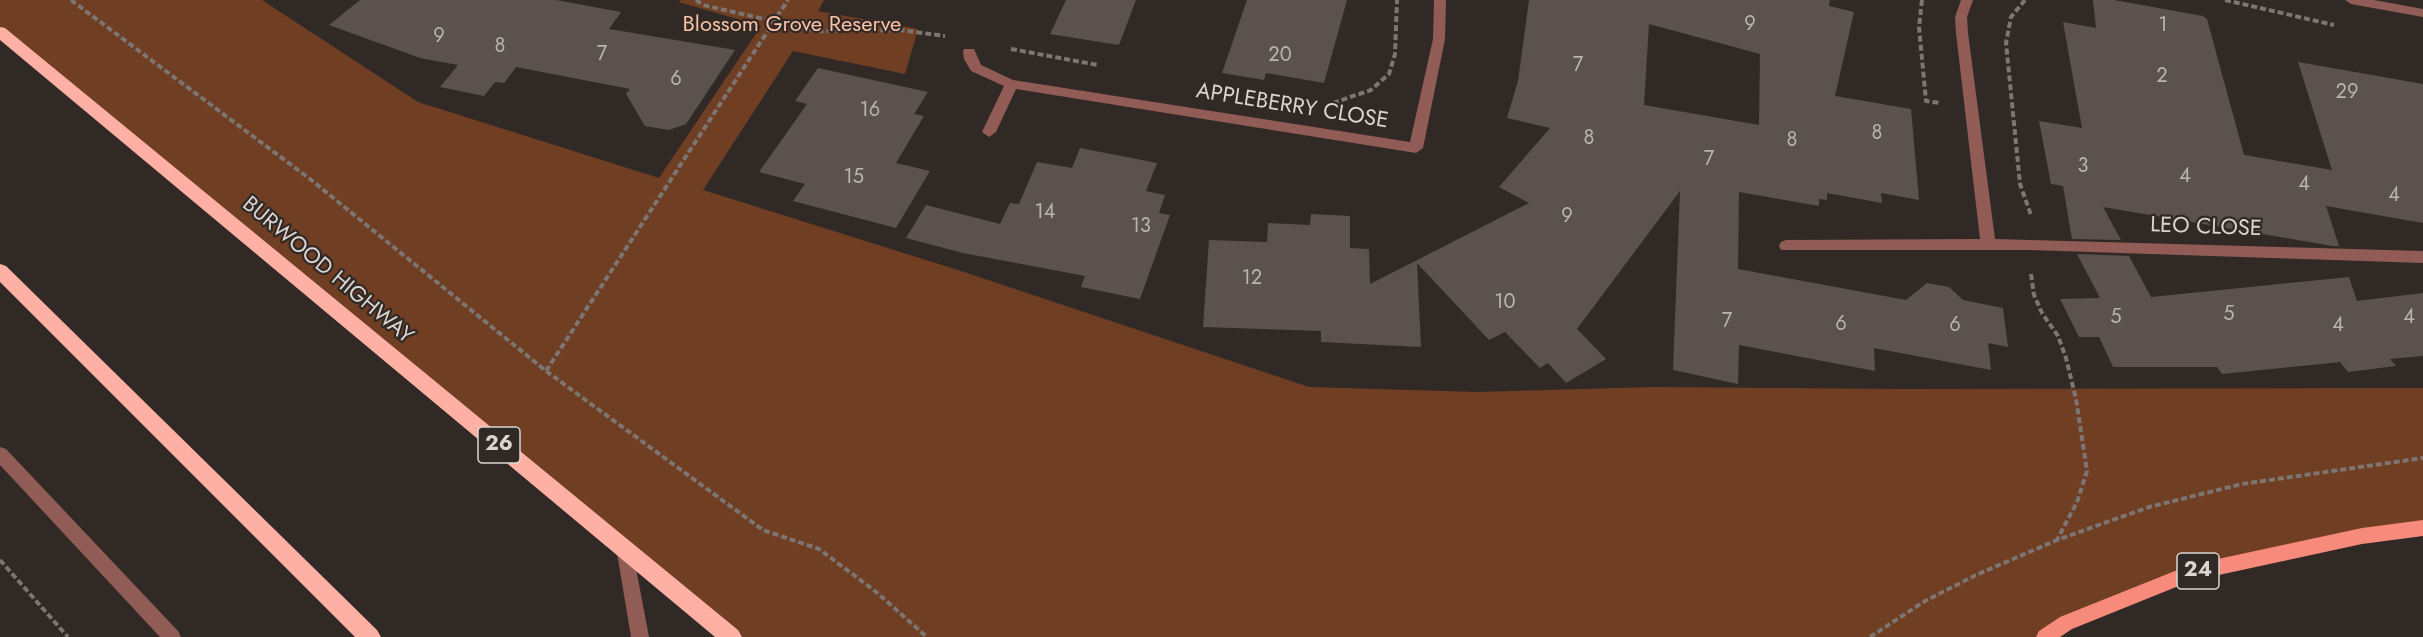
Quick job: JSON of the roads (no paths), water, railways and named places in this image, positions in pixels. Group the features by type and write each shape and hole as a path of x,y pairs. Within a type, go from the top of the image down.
{"highway":[{"name":"BURWOOD HIGHWAY","path":"0,32 731,637"},
{"path":"0,271 370,637"}],"main road":[{"name":"24","path":"2045,637 2066,623 2190,573 2361,536 2423,528"}],"street":[{"name":"APPLEBERRY CLOSE","path":"969,52 970,59 976,68 996,80 1012,84 1416,148 1438,48 1440,0"},
{"path":"1967,0 1961,17 1962,33 1988,244"},
{"path":"2351,0 2423,13"},
{"path":"989,132 1012,84"},
{"name":"LEO CLOSE","path":"1786,246 1988,244 2423,257"},
{"path":"0,454 172,637"},
{"path":"624,547 640,637"}],"park label":[{"name":"Blossom Grove Reserve","path":"792,26"}]}
